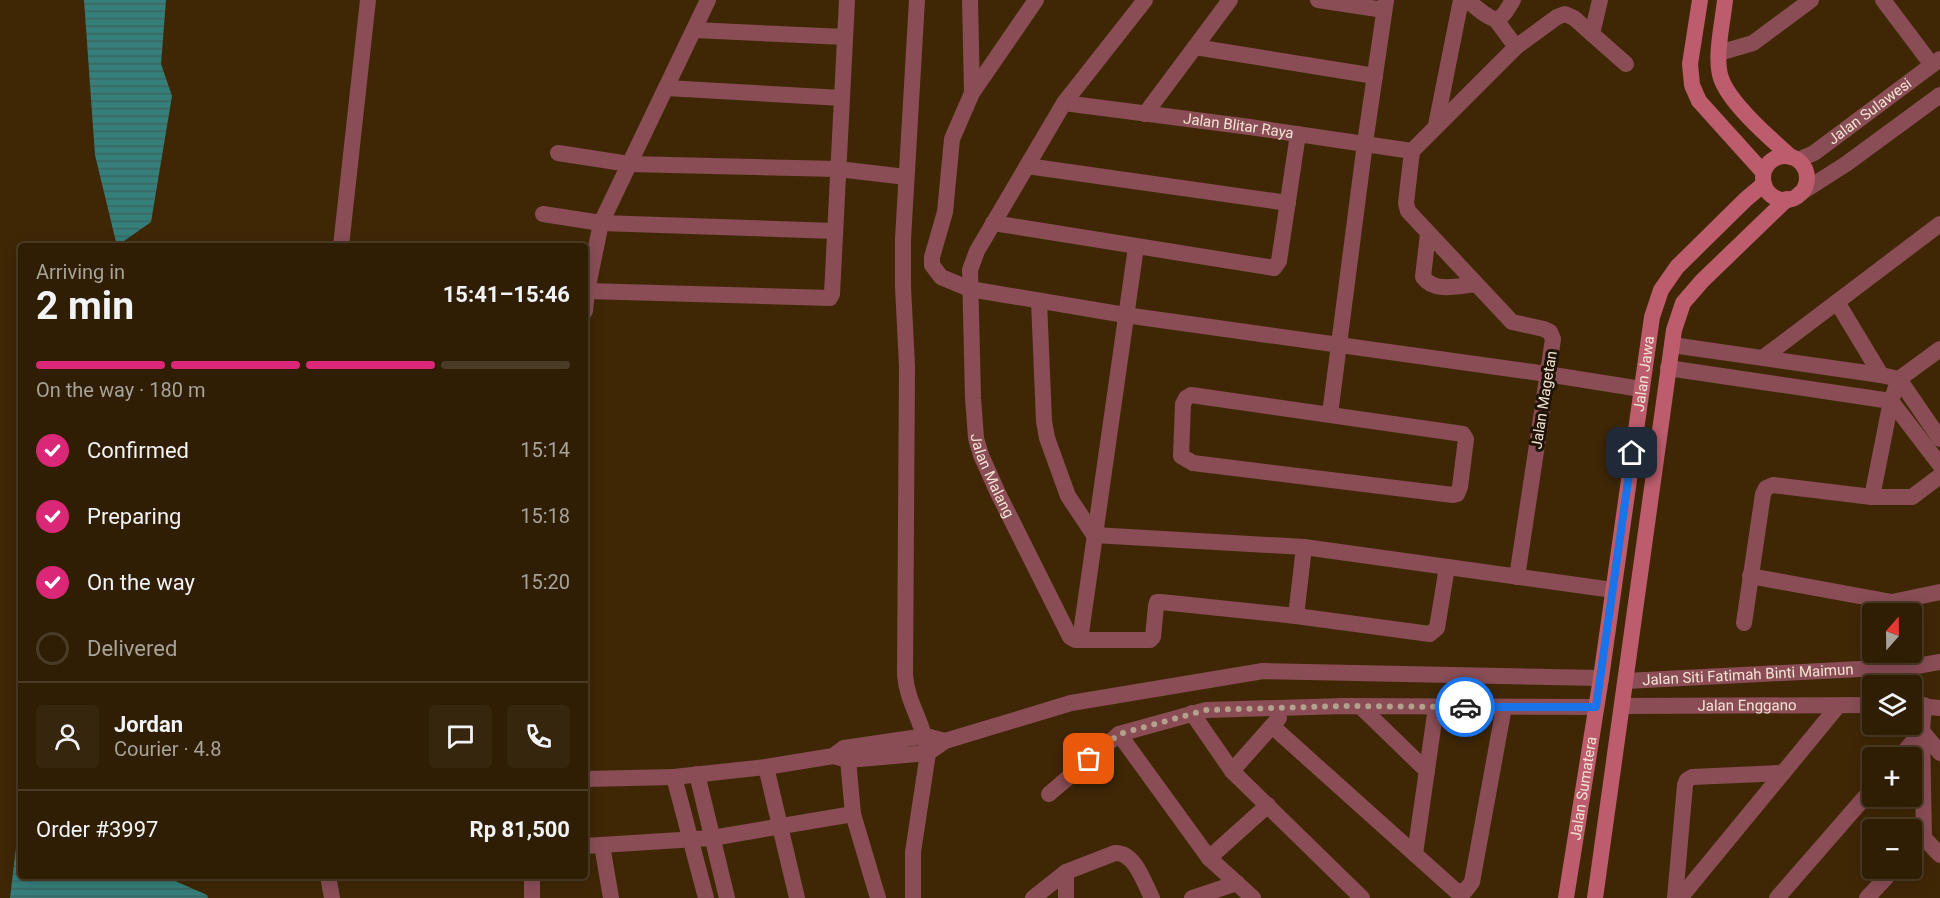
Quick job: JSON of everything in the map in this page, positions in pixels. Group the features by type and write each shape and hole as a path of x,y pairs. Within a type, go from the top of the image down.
{"main road":[{"path":"1700,0 1690,64 1692,86 1699,101 1763,178 1769,193 1777,198 1793,197 1806,183 1805,170 1758,127 1721,78 1719,53 1725,0"},
{"path":"1763,178 1771,160 1784,156 1794,158"},
{"name":"Jalan Jawa","path":"1600,678 1652,317 1661,290 1677,267 1746,199 1763,178"},
{"name":"Jalan Jawa","path":"1626,681 1668,368 1674,330 1683,303 1702,281 1793,197"},
{"path":"1632,453 1657,457"},
{"name":"Jalan Sumatera","path":"1566,898 1600,678"},
{"name":"Jalan Sumatera","path":"1595,898 1626,681"}],"street":[{"path":"341,243 368,0"},
{"path":"588,282 601,223 708,0"},
{"path":"588,291 828,299 832,294 847,0"},
{"path":"913,898 913,852 927,744 909,696 905,675 907,366 903,239 917,0"},
{"path":"969,0 972,93"},
{"path":"1036,0 972,93 962,112 950,148 949,184 945,212 932,257 932,265 941,277 970,290 1125,315 1641,389"},
{"name":"Jalan Malang","path":"1080,640 1070,637 981,455 974,424 970,270 977,251 1064,104 1145,0"},
{"path":"1145,114 1230,0"},
{"path":"1318,0 1385,5 1330,414"},
{"path":"1436,125 1461,0"},
{"path":"1467,0 1491,19 1496,20 1516,47"},
{"path":"1496,20 1513,0"},
{"path":"1592,34 1600,0"},
{"path":"1719,53 1753,43 1811,0"},
{"path":"1883,0 1936,62"},
{"path":"1412,151 1516,47 1557,17 1565,14 1574,18 1626,64"},
{"path":"694,30 845,37"},
{"path":"1195,47 1375,76"},
{"name":"Jalan Sulawesi","path":"1794,158 1814,153 1936,62"},
{"path":"666,88 842,98"},
{"name":"Jalan Sulawesi","path":"1793,197 1846,164 1940,95"},
{"name":"Jalan Blitar Raya","path":"1064,104 1412,151"},
{"path":"993,223 1274,268 1279,261 1298,134"},
{"name":"Jalan Magetan","path":"1412,151 1407,211 1512,322 1544,329 1550,332 1553,339 1517,577"},
{"path":"558,153 629,164 838,169 906,177"},
{"path":"1027,166 1288,203"},
{"path":"543,214 601,223 835,231"},
{"path":"1764,357 1940,224"},
{"path":"1428,234 1423,277 1427,283 1438,287 1476,284"},
{"path":"1136,247 1080,640 1150,640 1153,637 1157,602 1296,616 1430,634 1437,628 1447,567"},
{"path":"1039,301 1044,421 1047,438 1062,483 1076,510 1094,536"},
{"path":"1837,302 1881,375"},
{"path":"1672,345 1899,379 1940,440"},
{"path":"1872,497 1891,401 1899,379 1940,349"},
{"path":"1668,368 1891,401 1940,465"},
{"path":"1191,395 1330,414 1463,434 1466,439 1460,488 1457,494 1441,494 1193,463 1181,456 1184,404 1186,398 1191,395"},
{"path":"1744,623 1763,494 1766,488 1773,485 1872,497 1912,497 1940,476"},
{"path":"1076,510 1098,505"},
{"path":"1094,536 1304,547 1613,590"},
{"path":"1296,616 1304,547"},
{"path":"1750,576 1892,602 1940,592"},
{"name":"Jalan Siti Fatimah Binti Maimun","path":"1626,681 1917,666 1940,662"},
{"path":"588,779 674,777 766,767 927,744 945,741 1071,703 1263,671 1600,678"},
{"name":"Jalan Enggano","path":"1623,706 1862,705"},
{"path":"1680,898 1838,706"},
{"path":"1925,706 1922,731 1924,838 1940,855"},
{"path":"1049,794 1119,734 1206,710 1361,707 1596,707"},
{"path":"1361,707 1426,771"},
{"path":"1415,854 1436,707"},
{"path":"1272,726 1456,891 1465,891 1472,882 1504,707"},
{"path":"1232,771 1288,708"},
{"path":"1192,713 1232,771 1362,898"},
{"path":"1922,731 1940,753"},
{"path":"1119,734 1209,858 1253,898"},
{"path":"1908,747 1919,735"},
{"path":"842,755 853,814 878,898"},
{"path":"766,767 797,898"},
{"path":"1675,898 1687,780 1692,777 1783,773"},
{"path":"697,774 727,898"},
{"path":"674,777 706,898"},
{"path":"1777,898 1862,800"},
{"path":"1209,858 1268,805"},
{"path":"588,846 690,840 779,828 853,814"},
{"path":"602,845 609,896"},
{"path":"1033,898 1065,872 1122,852 1130,857 1152,898"},
{"path":"1065,872 1066,898"},
{"path":"329,879 332,898"},
{"path":"532,879 532,898"},
{"path":"1872,896 1886,879"},
{"path":"1192,898 1237,883"}],"water":[{"path":"84,0 166,0 161,64 172,96 151,222 121,243 116,243 95,155"},
{"path":"18,831 18,879 171,879 207,895 208,898 10,898"}],"way so far":[{"path":"1089,759 1119,734 1206,710 1343,706 1465,707"}],"route":[{"path":"1465,707 1596,707 1632,453"}]}
